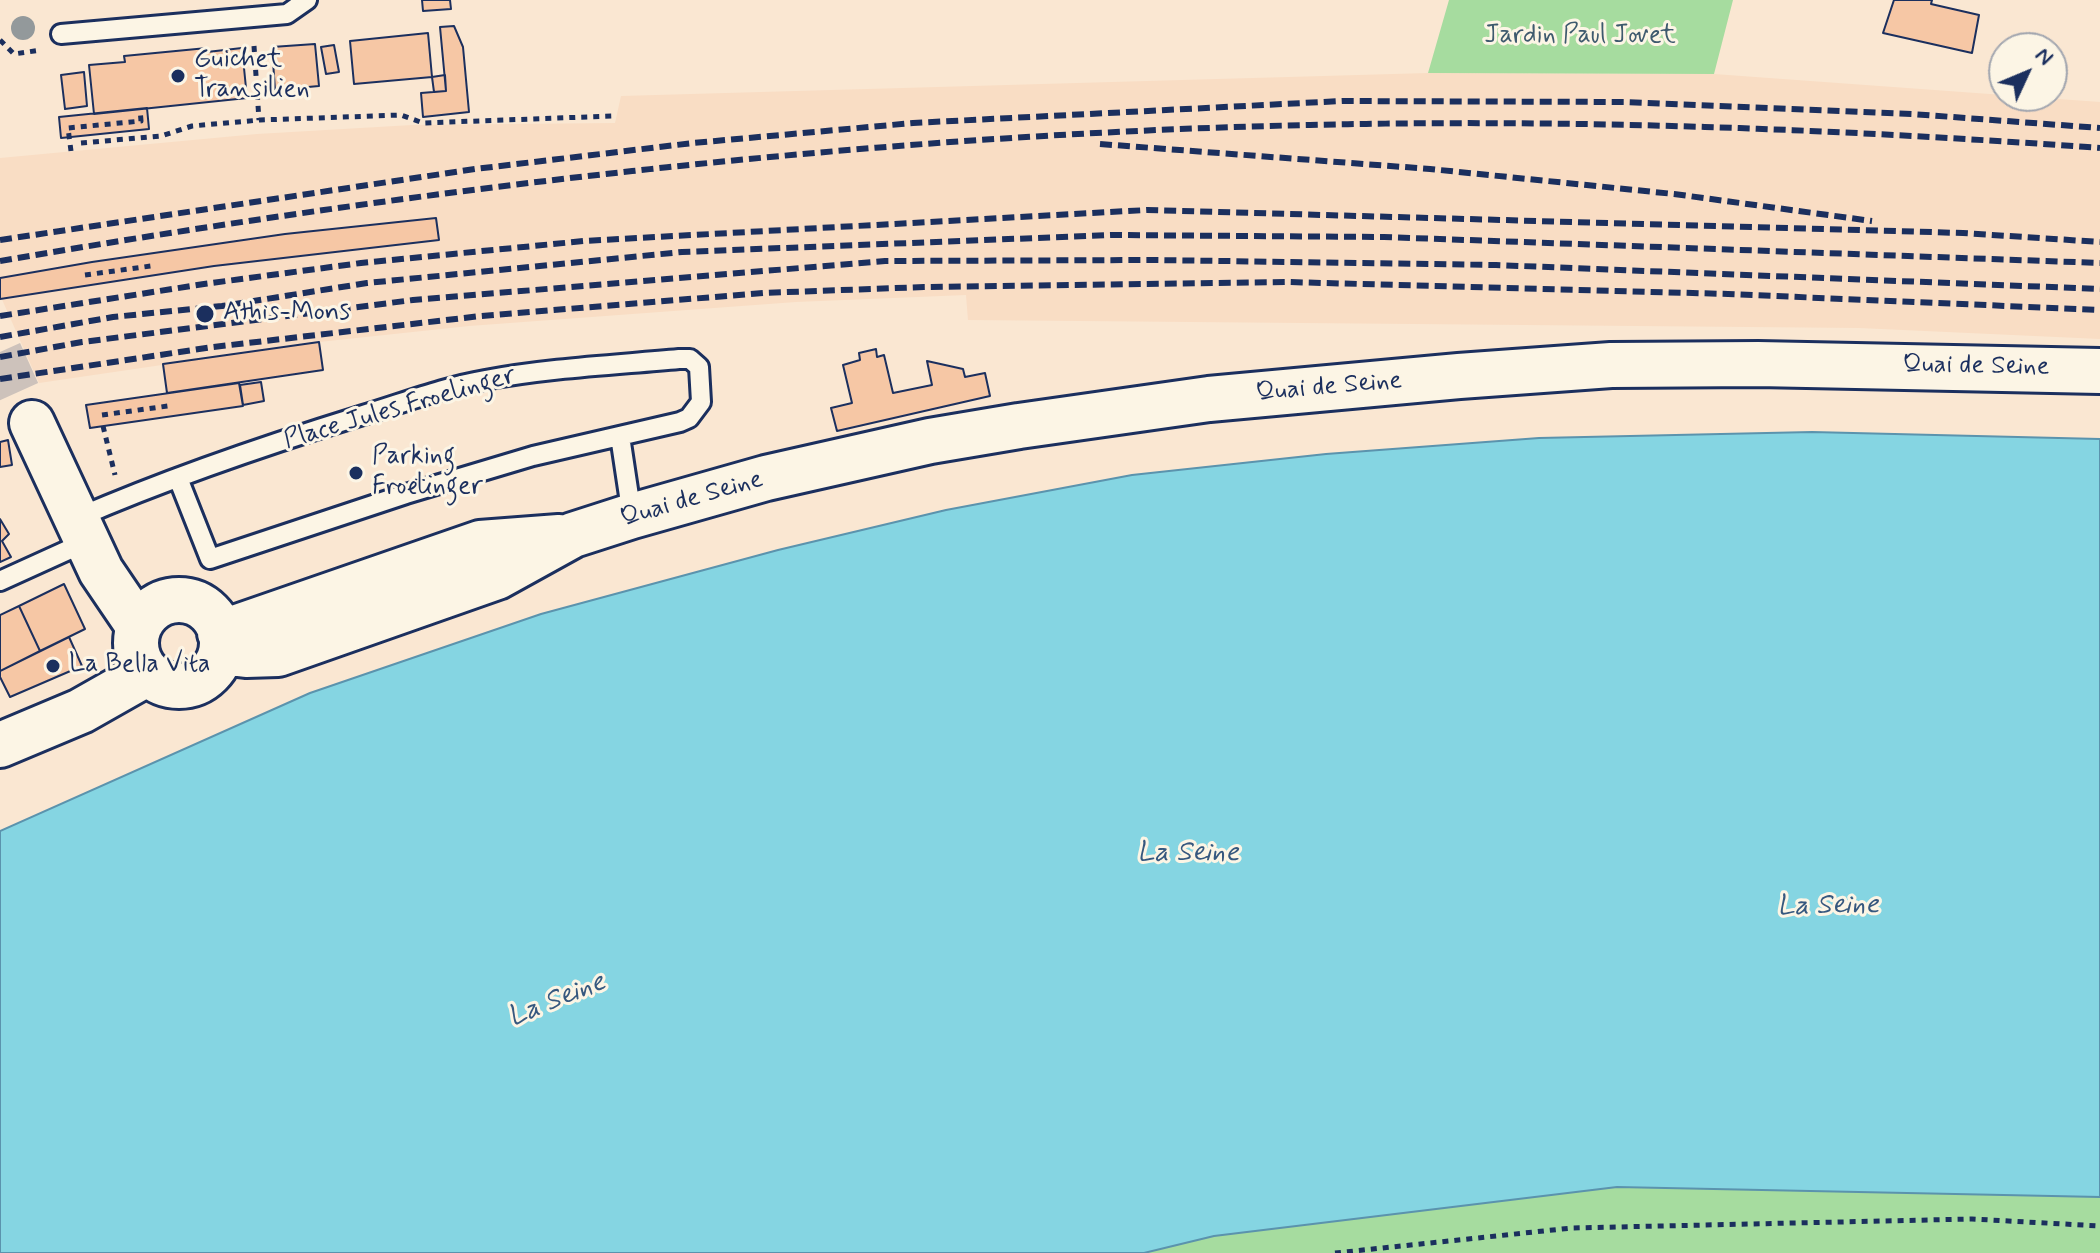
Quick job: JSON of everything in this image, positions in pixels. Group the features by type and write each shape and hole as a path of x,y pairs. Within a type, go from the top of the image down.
{"main road":[{"name":"Quai de Seine","path":"221,642 480,543 573,535 766,478 930,441 1224,397 1611,365 1758,364 2100,371"},
{"path":"32,423 101,571 139,627"},
{"path":"184,600 198,604 209,612 218,624 221,642 216,666 194,684 180,686 166,684 148,673 138,655 136,641 139,627 156,606 184,600"},
{"path":"0,745 81,711 148,673"}],"lane":[{"path":"61,34 287,14 307,0"},
{"name":"Place Jules Froelinger","path":"0,581 82,530 120,499 178,478 304,433 482,380 679,359 690,359 699,367 701,402 689,418 533,456 210,559 178,478"},
{"path":"620,436 632,516"}],"path":[{"path":"252,17 260,120"},
{"path":"0,40 14,54"},
{"path":"71,151 68,128 141,121 140,109"},
{"path":"81,143 161,136 192,126 260,120 401,115 423,123 613,116"},
{"path":"85,275 151,266"},
{"path":"102,415 168,406"},
{"path":"103,426 120,499"},
{"path":"1335,1253 1572,1228 1972,1219 2100,1226"}],"shaded area":[{"path":"1428,73 1714,74 1988,94 1988,112 2068,112 2068,100 2100,102 2100,339 1859,328 968,320 966,295 796,302 469,326 319,342 39,383 0,295 0,158 257,134 412,125 615,123 621,96"}],"green space":[{"name":"Jardin Paul Jovet","path":"1449,0 1733,0 1714,74 1428,73"},
{"path":"1617,1187 2100,1197 2100,1253 1144,1253 1214,1236"}],"water":[{"name":"La Seine","path":"1812,432 2100,439 2100,1197 1617,1187 1214,1236 1144,1253 0,1253 0,831 310,693 541,614 778,550 946,510 1132,475 1326,454 1539,438"}],"building":[{"path":"422,0 450,0 451,9 423,11"},
{"path":"1894,0 1932,0 1931,4 1979,15 1972,53 1883,33"},
{"path":"454,26 463,47 469,112 423,117 421,93 446,91 440,27"},
{"path":"428,33 432,77 354,84 350,41"},
{"path":"315,44 319,86 275,90 272,47"},
{"path":"334,45 339,72 326,74 321,47"},
{"path":"207,48 207,52 242,48 247,98 94,114 89,65 125,62 124,56"},
{"path":"84,72 87,106 65,109 61,75"},
{"path":"445,75 446,91 434,92 432,77"},
{"path":"147,108 149,129 61,138 59,117"},
{"path":"436,218 439,240 214,266 0,299 0,278 285,234"},
{"path":"319,342 323,370 167,393 163,364"},
{"path":"876,349 877,357 884,355 893,393 932,385 927,361 963,369 965,377 985,373 990,396 837,431 831,408 852,403 843,365 860,360 859,353"},
{"path":"261,382 264,401 243,405 240,385"},
{"path":"239,383 243,406 90,428 86,405"},
{"path":"8,440 12,465 0,467 0,442"},
{"path":"0,519 9,534 2,541 11,557 0,562"},
{"path":"64,584 85,629 40,651 19,606"},
{"path":"19,606 40,651 0,671 0,615"},
{"path":"69,637 82,666 10,697 0,671"}],"tunnel":[{"path":"0,352 32,423"}],"railway":[{"path":"0,240 475,169 693,143 913,123 1342,101 1626,102 1912,114 2100,128"},
{"path":"0,261 168,233 507,186 847,150 1018,138 1188,129 1452,123 1822,131 2100,148"},
{"path":"1100,144 1430,169 1674,194 1872,221"},
{"path":"0,316 361,263 584,241 1147,210 1963,233 2100,242"},
{"path":"0,337 113,317 222,306 367,283 682,252 1112,235 1384,237 2100,263"},
{"path":"0,357 82,342 413,300 885,261 1154,260 1496,265 2100,289"},
{"path":"0,379 213,347 481,316 763,293 924,287 1288,282 1728,294 2100,310"}],"place":[{"name":"Guichet Transilien","path":"178,76"},
{"name":"Athis-Mons","path":"205,314"},
{"name":"Parking Froëlinger","path":"356,473"},
{"name":"La Bella Vita","path":"53,666"}]}
